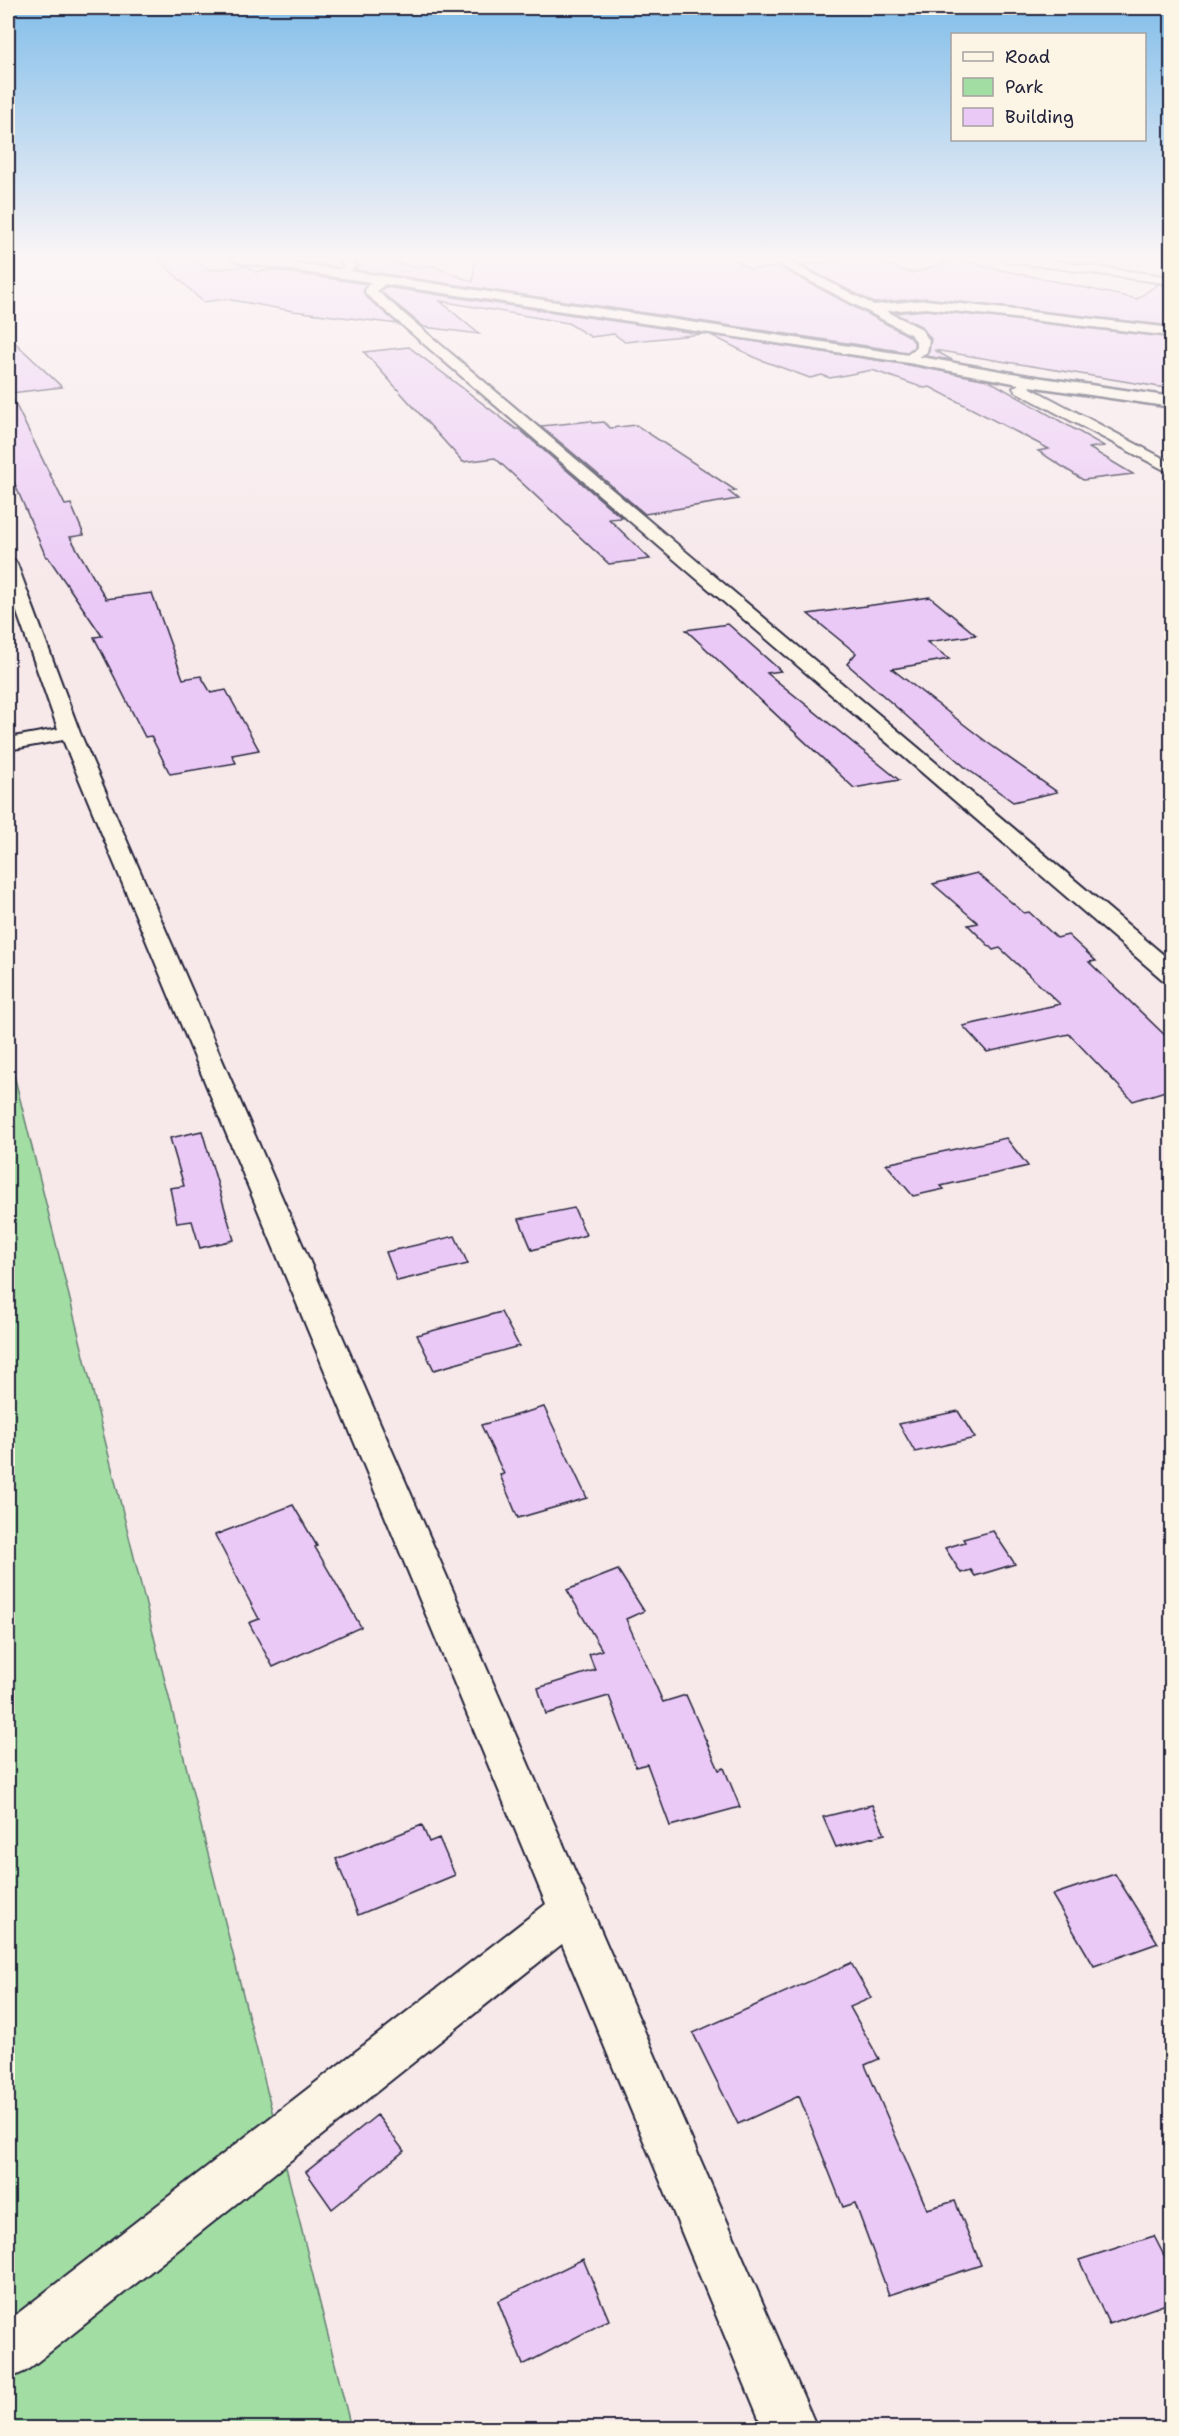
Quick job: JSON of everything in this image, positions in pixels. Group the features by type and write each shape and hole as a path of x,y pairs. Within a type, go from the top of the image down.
{"street":[{"path":"464,372 1172,975"},
{"path":"978,372 1172,402"},
{"path":"1029,381 1020,388 1172,469"},
{"path":"8,564 70,733 790,2428"},
{"path":"8,744 70,733"},
{"path":"8,2354 570,1911"}],"green space":[{"path":"8,1051 351,2428 8,2428"}],"building":[{"path":"8,372 46,372 62,387 10,393 65,505 71,504 84,535 70,537 106,599 152,593 183,679 201,676 211,693 226,690 259,750 232,755 236,763 170,774 151,736 145,737 94,637 102,636 46,557 8,468"},
{"path":"382,372 441,372 519,429 622,518 609,519 650,559 609,564 495,458 463,462"},
{"path":"793,372 863,372 830,378 822,375 810,378"},
{"path":"877,372 944,372 988,380 1104,446 1089,448 1133,474 1083,480 1038,451 1049,449 930,387 924,388"},
{"path":"1066,372 1172,372 1172,389"},
{"path":"591,421 593,423 604,422 610,428 636,425 735,490 728,491 738,499 645,514 541,426"},
{"path":"930,597 976,635 927,642 949,659 892,669 988,743 1057,792 1013,802 966,768 847,664 856,653 808,614"},
{"path":"728,624 781,671 767,673 899,780 854,788 686,630"},
{"path":"977,873 1024,913 1029,912 1057,938 1068,935 1096,961 1089,962 1172,1042 1172,1089 1133,1101 1069,1034 987,1052 963,1026 1060,1004 1000,948 993,950 968,925 978,923 933,884"},
{"path":"202,1131 234,1240 200,1248 192,1221 177,1223 170,1188 184,1186 170,1138"},
{"path":"1006,1138 1028,1166 941,1186 944,1189 913,1196 886,1164"},
{"path":"574,1208 586,1235 532,1250 519,1219"},
{"path":"455,1236 468,1264 397,1281 386,1252"},
{"path":"501,1312 519,1346 434,1370 417,1335"},
{"path":"544,1407 587,1498 518,1518 500,1475 504,1474 481,1425"},
{"path":"958,1411 975,1438 915,1452 899,1424"},
{"path":"293,1505 361,1627 273,1667 249,1623 259,1619 215,1535"},
{"path":"993,1531 1015,1564 975,1576 971,1570 961,1573 945,1548 965,1542 963,1539"},
{"path":"618,1570 644,1611 626,1619 663,1702 686,1695 719,1770 724,1768 740,1807 670,1826 647,1764 636,1767 609,1696 546,1714 538,1688 595,1670 589,1654 602,1650 567,1590"},
{"path":"872,1805 885,1834 836,1847 823,1817"},
{"path":"422,1825 429,1842 439,1838 455,1875 358,1915 336,1859"},
{"path":"1115,1874 1158,1943 1094,1966 1052,1895"},
{"path":"851,1963 871,1998 850,2007 879,2059 865,2065 927,2209 955,2201 981,2265 889,2295 855,2203 843,2207 799,2096 738,2124 693,2033"},
{"path":"377,2115 404,2151 332,2209 306,2172"},
{"path":"1154,2236 1172,2271 1172,2302 1109,2324 1079,2260"},
{"path":"583,2259 609,2320 523,2365 498,2301"}]}
